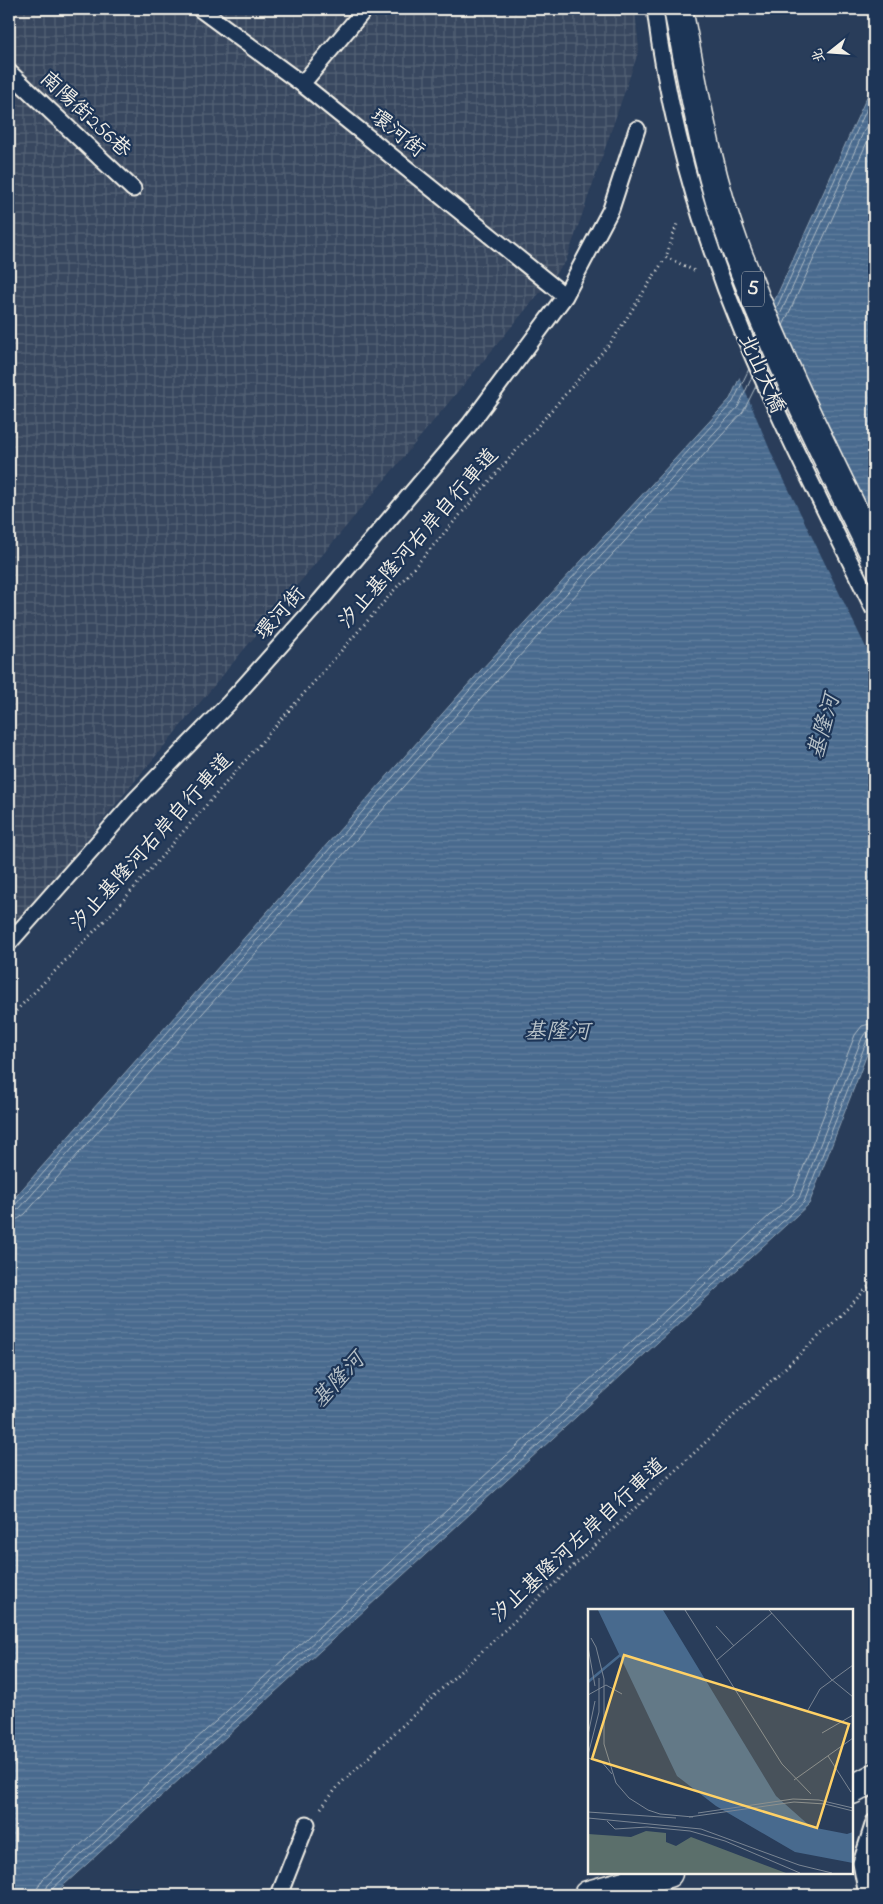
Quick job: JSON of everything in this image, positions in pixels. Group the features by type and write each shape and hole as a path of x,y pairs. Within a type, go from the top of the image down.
{"main road":[{"name":"北山大橋","path":"678,9 708,156 734,243 804,411 874,553"},
{"path":"853,1789 874,1778"},
{"path":"588,1895 664,1874"}],"lane":[{"name":"環河街","path":"200,9 302,84 565,296"},
{"path":"302,84 365,9"},
{"name":"北山大橋","path":"655,9 661,56 685,163 713,254 742,333 782,422 874,610"},
{"name":"南陽街256巷","path":"9,72 133,189"},
{"name":"環河街","path":"9,943 136,799 229,703 327,594 470,424 565,296 611,209 637,129"},
{"path":"867,1895 861,1863 874,1822"},
{"path":"279,1895 307,1824"}],"path":[{"name":"汐止基隆河右岸自行車道","path":"9,1018 113,912 612,341 666,257 682,212"},
{"name":"汐止基隆河左岸自行車道","path":"307,1824 340,1784 832,1324 874,1281"}],"shaded area":[{"path":"9,9 635,9 639,50 566,261 9,933"}],"water":[{"name":"基隆河","path":"874,81 874,1036 809,1204 53,1895 9,1895 9,1204 481,670 730,399"}],"pier":[{"path":"764,318 874,546 874,664 773,457 738,374"}]}
